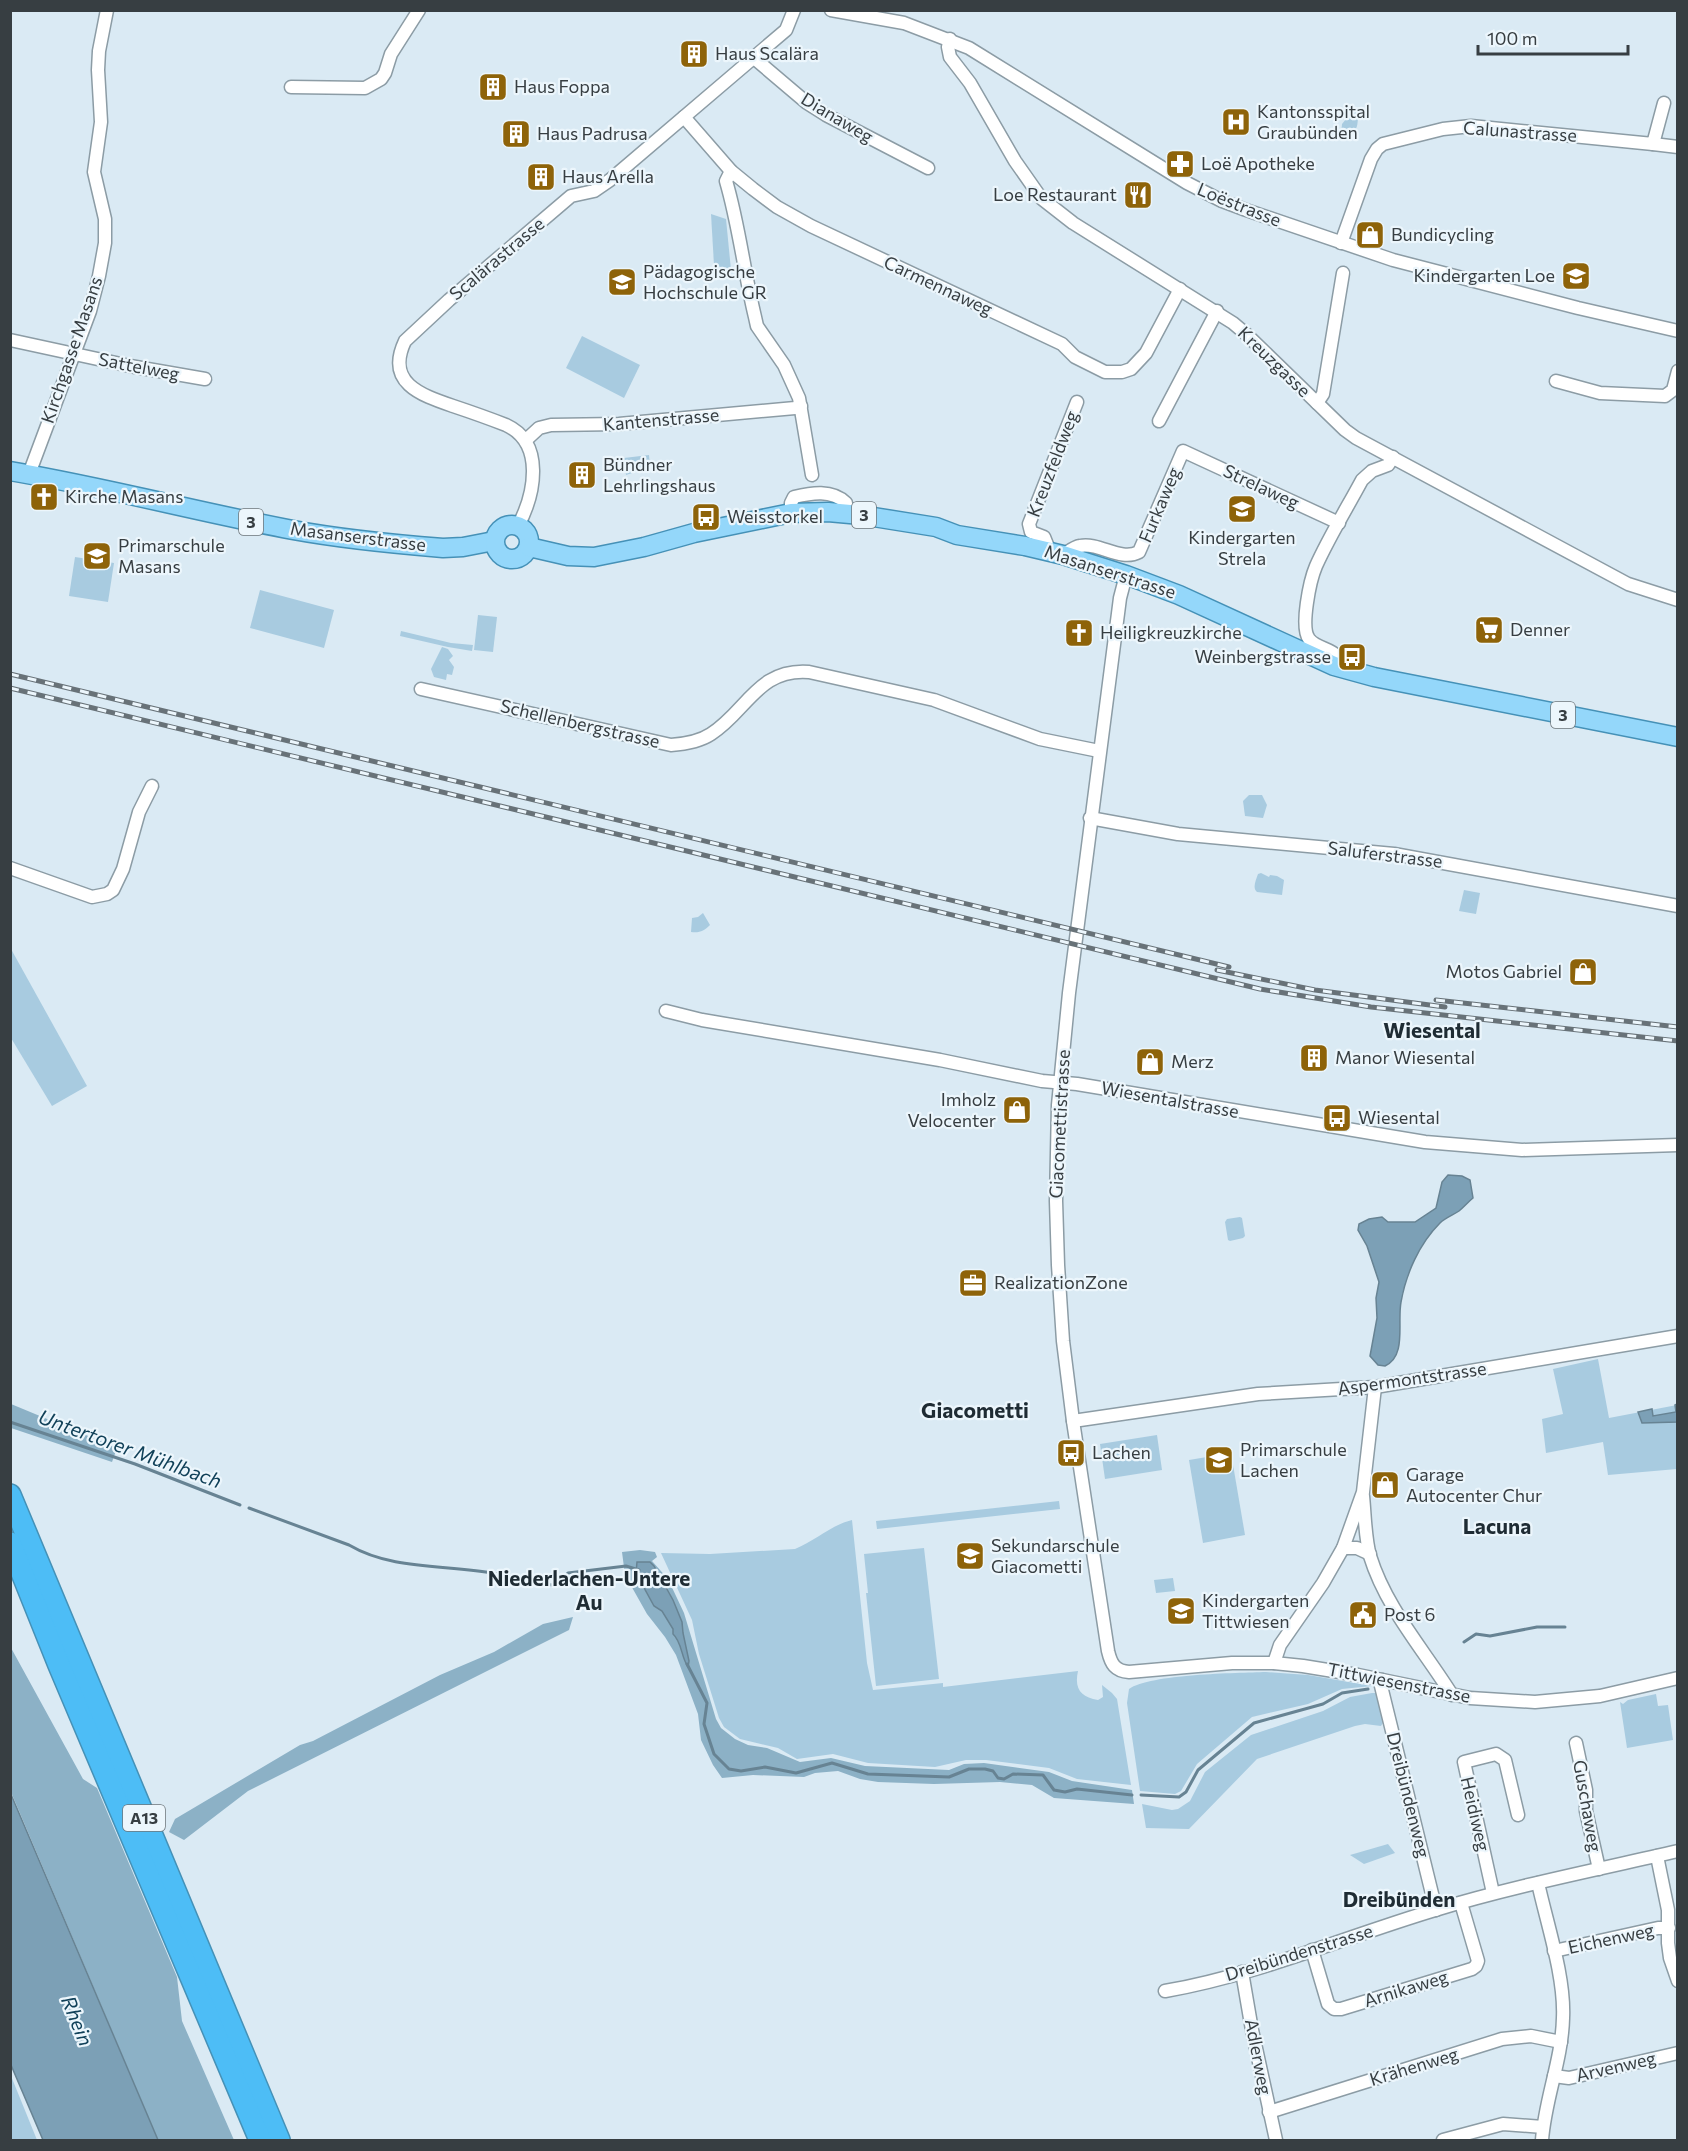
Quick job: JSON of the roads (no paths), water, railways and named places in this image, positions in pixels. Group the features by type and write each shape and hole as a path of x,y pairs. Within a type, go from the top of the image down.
{"highway":[{"name":"A13","path":"10,1495 279,2140"},
{"name":"A13","path":"10,1543 63,1676 260,2140"}],"main road":[{"name":"Masanserstrasse","path":"20,473 308,532 443,548 494,542"},
{"name":"Masanserstrasse","path":"528,547 568,556 594,557 791,513 846,513 936,527 957,535 1057,553 1126,575 1197,602 1334,666 1390,681 1677,737"},
{"name":"3","path":"494,542 495,536 502,528 518,526"},
{"path":"494,542 497,552 506,559 514,560 522,556 528,547 528,537 518,526"}],"street":[{"name":"Kirchgasse Masans","path":"20,473 74,354 96,292 105,243 103,208 94,172 101,122 99,51 107,10"},
{"path":"291,87 365,88 374,85 385,73 391,54 419,10"},
{"name":"Scalärastrasse","path":"526,440 518,431 506,424 430,398 410,387 399,366 401,348 405,340 571,196 594,191 610,180 754,58 786,30 794,10"},
{"name":"Loëstrasse","path":"831,10 890,15 950,39 994,62 1187,183 1222,201 1393,261 1677,331"},
{"name":"Kreuzgasse","path":"950,39 948,47 950,57 970,83 1015,161 1041,198 1059,214 1216,311 1246,334 1345,430 1629,585 1677,600"},
{"name":"Dianaweg","path":"754,58 807,103 825,115 928,168"},
{"path":"1653,144 1664,103"},
{"name":"Carmennaweg","path":"684,117 732,171 777,207 811,226 1062,344 1075,357 1105,372 1122,372 1138,363 1180,290"},
{"name":"Calunastrasse","path":"1341,243 1374,153 1383,144 1443,129 1470,126 1677,147"},
{"path":"732,171 726,181 734,208 740,252 754,317 790,375 801,405 806,450 812,475"},
{"path":"1317,403 1323,394 1343,273"},
{"path":"1159,421 1216,311"},
{"name":"Sattelweg","path":"10,340 130,366 205,379"},
{"path":"1556,381 1600,393 1665,396 1673,390 1677,371"},
{"name":"Kreuzfeldweg","path":"1057,553 1044,537 1031,532 1029,524 1077,402"},
{"name":"Kantenstrasse","path":"526,440 539,428 551,425 619,424 795,408 801,405"},
{"path":"518,526 530,492 533,469 532,454 526,440"},
{"name":"Furkaweg","path":"1057,553 1077,546 1094,546 1122,555 1139,552 1184,451"},
{"name":"Strelaweg","path":"1184,451 1339,523"},
{"path":"1334,666 1337,656 1308,638 1306,616 1315,568 1367,474 1389,465 1393,458"},
{"name":"Giacomettistrasse","path":"1119,1670 1112,1664 1110,1658 1073,1421 1061,1320 1056,1201 1060,1083 1090,818 1119,598 1126,575"},
{"name":"Schellenbergstrasse","path":"421,688 671,745 694,742 710,735 724,724 762,684 775,677 793,672 819,672 934,700 1054,744 1099,751"},
{"path":"10,868 92,897 107,894 113,890 123,869 139,812 152,786"},
{"name":"Saluferstrasse","path":"1090,818 1178,834 1394,854 1677,906"},
{"name":"Wiesentalstrasse","path":"666,1011 702,1020 1060,1083 1436,1143 1522,1150 1677,1145"},
{"name":"Aspermontstrasse","path":"1073,1421 1258,1394 1375,1388 1677,1336"},
{"path":"1375,1388 1363,1492 1370,1554 1380,1581 1401,1620 1452,1695"},
{"path":"1274,1663 1280,1645 1323,1583 1343,1548 1363,1492"},
{"path":"1343,1548 1357,1548 1370,1554"},
{"name":"Tittwiesenstrasse","path":"1119,1670 1138,1671 1232,1663 1274,1663 1382,1680 1452,1695 1522,1701 1554,1701 1600,1696 1677,1678"},
{"name":"Dreibündenweg","path":"1382,1680 1381,1686 1436,1910"},
{"name":"Guschaweg","path":"1576,1743 1587,1790 1586,1811 1599,1869"},
{"name":"Heidiweg","path":"1493,1893 1464,1762 1496,1754 1505,1760 1518,1815"},
{"name":"Dreibündenstrasse","path":"1165,1991 1242,1972 1493,1893 1677,1851"},
{"path":"1657,1856 1668,1910 1670,1958 1677,1981"},
{"path":"1538,1883 1563,1995 1561,2042 1542,2140"},
{"name":"Arnikaweg","path":"1312,1950 1328,2004 1334,2010 1472,1969 1478,1961 1461,1903"},
{"name":"Eichenweg","path":"1554,1951 1658,1928 1669,1928"},
{"name":"Adlerweg","path":"1242,1972 1276,2140"},
{"name":"Krähenweg","path":"1269,2112 1502,2039 1531,2036 1561,2042"},
{"name":"Arvenweg","path":"1554,2076 1569,2078 1677,2054"},
{"path":"1443,2140 1503,2124 1543,2127"}],"water":[{"path":"1448,1175 1462,1176 1470,1180 1473,1198 1459,1211 1440,1223 1420,1250 1403,1291 1399,1347 1392,1361 1385,1366 1378,1365 1370,1356 1377,1318 1376,1298 1379,1282 1367,1246 1358,1230 1359,1224 1369,1219 1382,1217 1388,1222 1415,1222 1436,1208 1442,1182"},
{"path":"1677,1404 1677,1422 1642,1423 1638,1412 1652,1409 1653,1416 1676,1412 1675,1405"},
{"path":"637,1562 650,1562 654,1566 673,1600 682,1622 688,1667 673,1634 673,1629 662,1611 654,1606 636,1573"},
{"name":"Rhein","path":"10,1792 158,2140 43,2140 11,2065"}],"waterway":[{"name":"Untertorer Mühlbach","path":"10,1422 135,1464 240,1505"},
{"name":"Untertorer Mühlbach","path":"249,1508 384,1559 421,1566 497,1574"},
{"name":"Untertorer Mühlbach","path":"509,1582 554,1585 568,1573 626,1566 639,1570"},
{"name":"Untertorer Mühlbach","path":"1464,1642 1476,1634 1490,1636 1537,1627 1565,1627"},
{"name":"Untertorer Mühlbach","path":"687,1664 707,1703 704,1724 714,1754 729,1769 741,1771 765,1767 796,1773 832,1763 868,1774 949,1777 969,1769 985,1769 993,1771 998,1778 1004,1779 1013,1774 1043,1775 1054,1790 1065,1792 1077,1789 1132,1795"},
{"name":"Untertorer Mühlbach","path":"1141,1795 1179,1797 1186,1792 1198,1770 1254,1723 1323,1704 1342,1693 1368,1689"}],"railway":[{"path":"10,674 1229,967"},
{"path":"10,688 1260,989 1371,1007 1678,1041"},
{"path":"1217,970 1315,990 1445,1007"},
{"path":"1436,1000 1678,1027"}],"place":[{"name":"Haus Scalära","path":"694,54"},
{"name":"Haus Foppa","path":"493,87"},
{"name":"Kantonsspital Graubünden","path":"1236,122"},
{"name":"Haus Padrusa","path":"516,134"},
{"name":"Loë Apotheke","path":"1180,164"},
{"name":"Haus Arella","path":"541,177"},
{"name":"Loe Restaurant","path":"1138,195"},
{"name":"Bundicycling","path":"1370,235"},
{"name":"Kindergarten Loe","path":"1576,276"},
{"name":"Pädagogische Hochschule GR","path":"622,282"},
{"name":"Bündner Lehrlingshaus","path":"582,475"},
{"name":"Kirche Masans","path":"44,497"},
{"name":"Kindergarten Strela","path":"1242,509"},
{"name":"Weisstorkel","path":"706,517"},
{"name":"Primarschule Masans","path":"97,556"},
{"name":"Denner","path":"1489,630"},
{"name":"Heiligkreuzkirche","path":"1079,633"},
{"name":"Weinbergstrasse","path":"1352,657"},
{"name":"Motos Gabriel","path":"1583,972"},
{"name":"Manor Wiesental","path":"1314,1058"},
{"name":"Merz","path":"1150,1062"},
{"name":"Imholz Velocenter","path":"1017,1110"},
{"name":"Wiesental","path":"1337,1118"},
{"name":"RealizationZone","path":"973,1283"},
{"name":"Lachen","path":"1071,1453"},
{"name":"Primarschule Lachen","path":"1219,1460"},
{"name":"Garage Autocenter Chur","path":"1385,1485"},
{"name":"Sekundarschule Giacometti","path":"970,1556"},
{"name":"Kindergarten Tittwiesen","path":"1181,1611"},
{"name":"Post 6","path":"1363,1615"}],"district":[{"name":"Wiesental","path":"1432,1031"},
{"name":"Giacometti","path":"975,1411"},
{"name":"Lacuna","path":"1497,1527"},
{"name":"Niederlachen-Untere Au","path":"589,1591"},
{"name":"Dreibünden","path":"1399,1900"}]}
